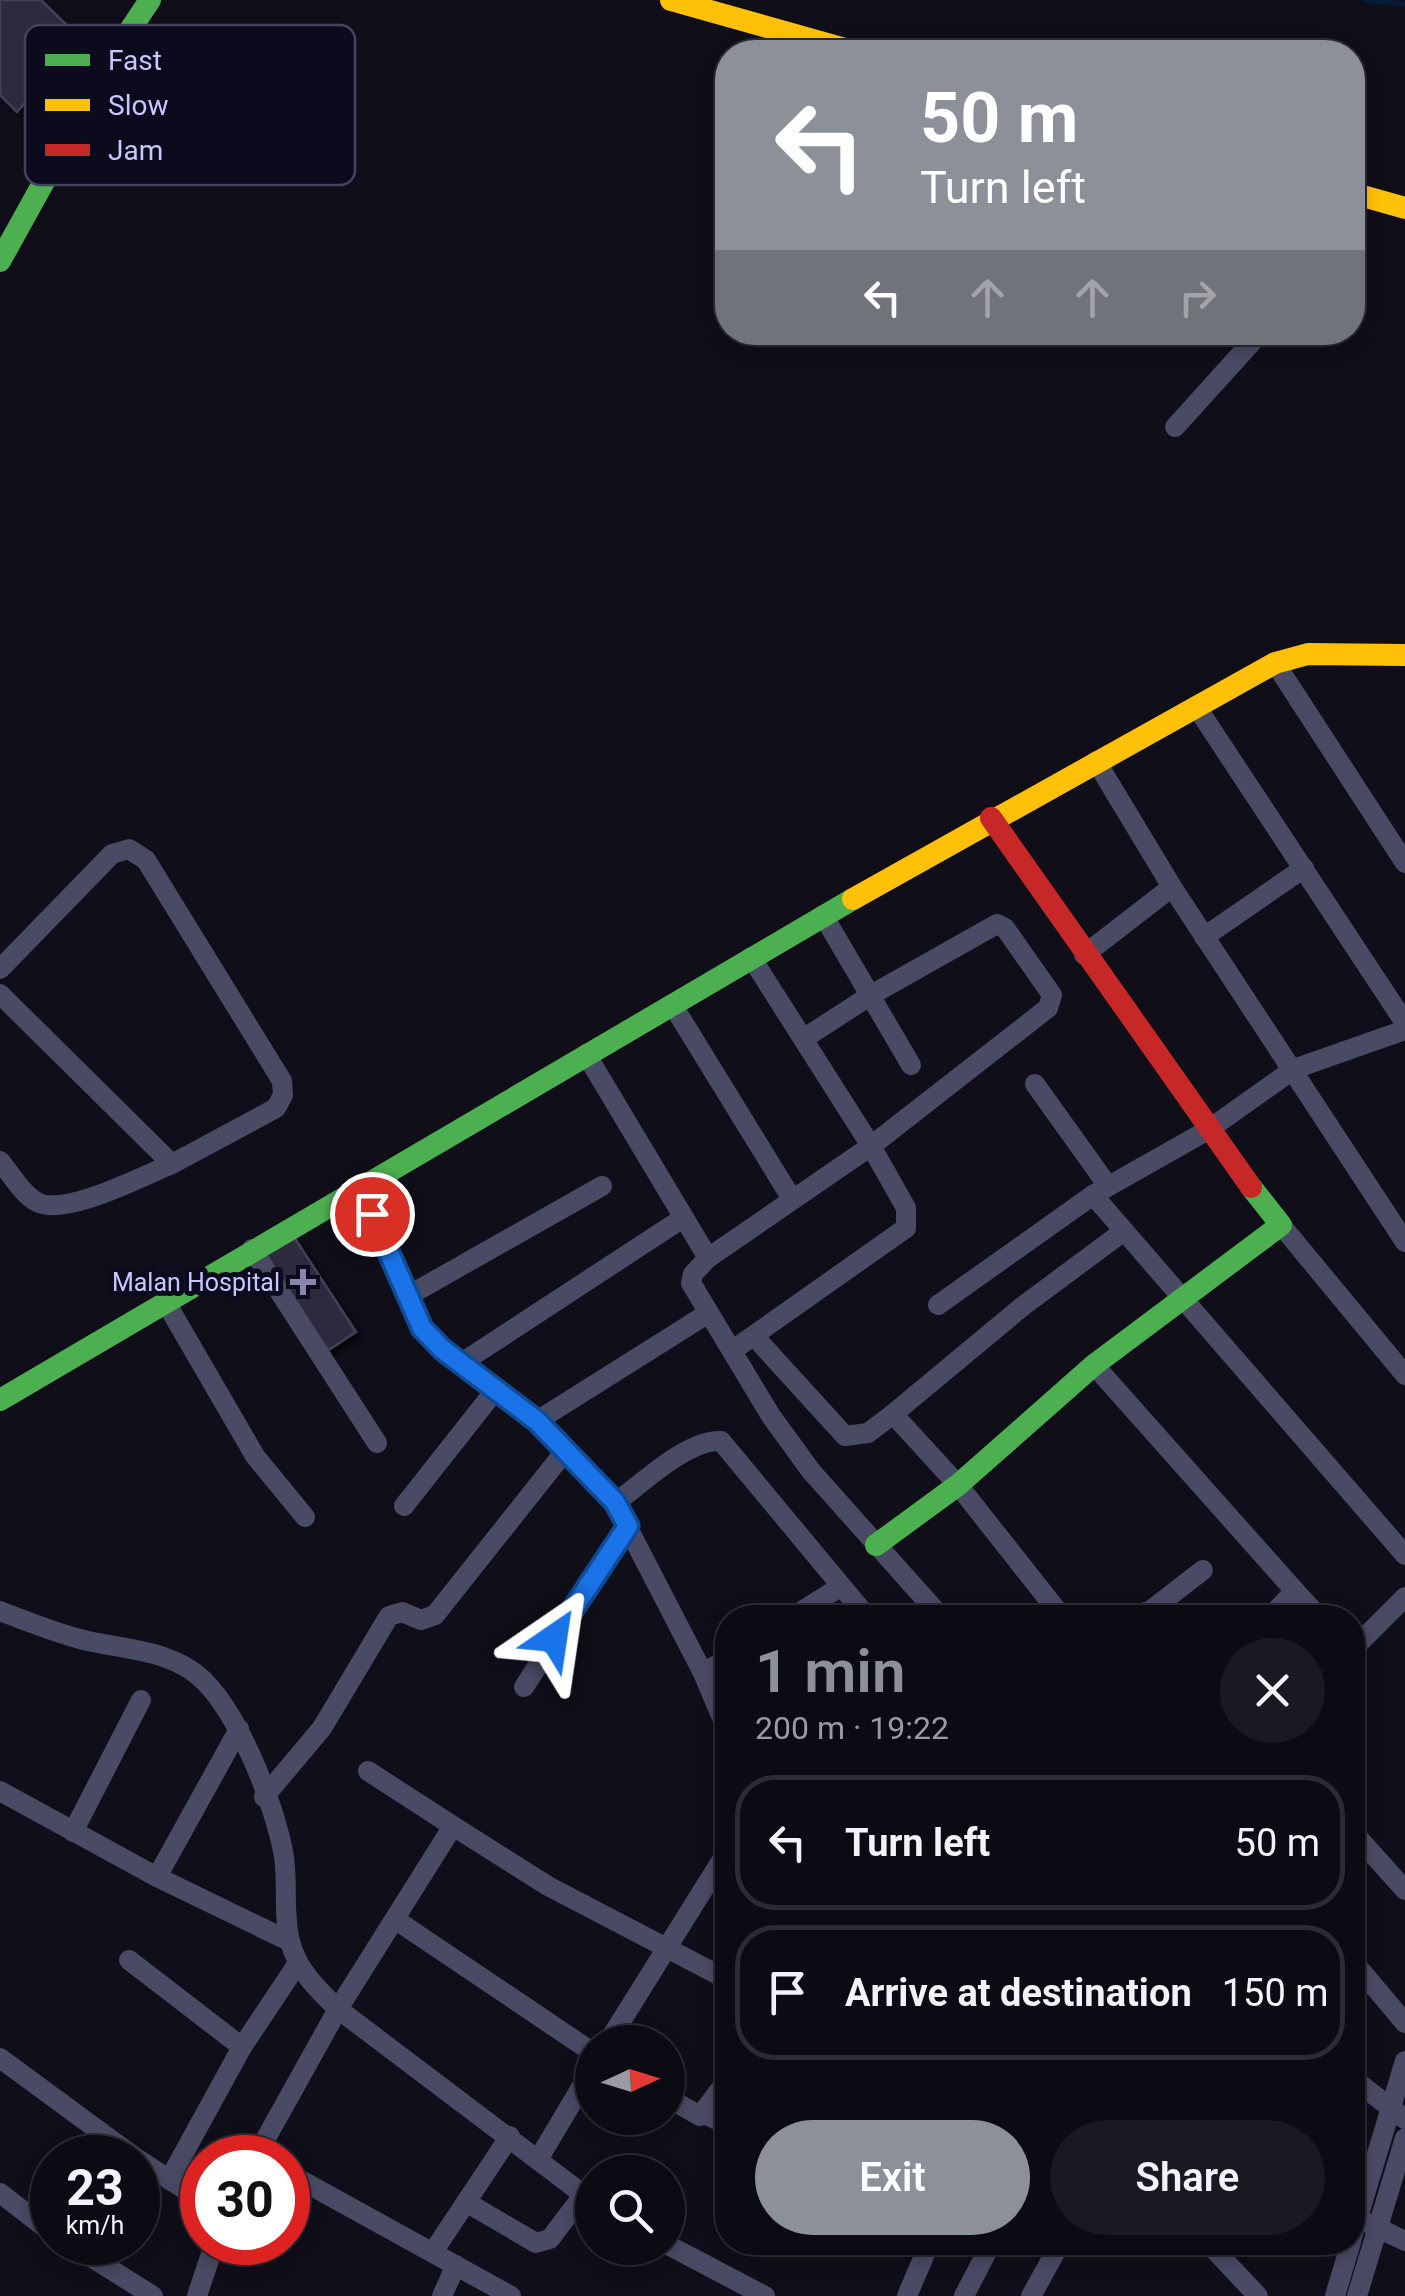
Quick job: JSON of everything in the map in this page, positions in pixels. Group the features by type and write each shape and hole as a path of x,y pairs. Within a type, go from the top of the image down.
{"street":[{"path":"112,25 126,0"},
{"path":"133,25 150,0"},
{"path":"671,0 813,40"},
{"path":"0,219 25,176"},
{"path":"0,261 42,185"},
{"path":"1365,197 1405,208"},
{"path":"1175,427 1249,345"},
{"path":"0,1400 990,818 1275,663 1308,654 1405,655"},
{"path":"1275,663 1405,864"},
{"path":"1196,706 1405,1022"},
{"path":"1096,760 1204,937 1294,1068 1405,1242"},
{"path":"990,818 1208,1130 1280,1224 1405,1374"},
{"path":"0,969 112,854 129,850 146,860 282,1080 283,1094 276,1108 172,1164 68,1205 48,1206 26,1193 0,1161"},
{"path":"1204,937 1304,868"},
{"path":"1084,954 1172,887"},
{"path":"823,916 910,1065"},
{"path":"804,1039 870,994 997,924 1005,928 1052,995 1048,1008 871,1146 708,1258 692,1274 691,1283 706,1314 733,1350 771,1416 811,1471 930,1605"},
{"path":"733,1350 906,1228 906,1208 871,1146 752,958"},
{"path":"0,994 172,1164"},
{"path":"672,1004 792,1199"},
{"path":"938,1305 1101,1191 1208,1130 1294,1068 1405,1030"},
{"path":"586,1054 708,1258"},
{"path":"1035,1084 1124,1231 1405,1555"},
{"path":"360,1186 422,1328 442,1349 537,1421 615,1502 715,1701"},
{"path":"406,1297 602,1186"},
{"path":"462,1362 683,1218"},
{"path":"876,1544 958,1485 1094,1365 1280,1224"},
{"path":"754,1336 845,1436 868,1433 1023,1306 1124,1231"},
{"path":"252,1249 377,1443"},
{"path":"165,1300 256,1456 305,1516"},
{"path":"537,1421 706,1314"},
{"path":"1094,1365 1308,1605"},
{"path":"404,1506 497,1388"},
{"path":"893,1414 958,1485 1053,1605"},
{"path":"615,1502 686,1453 710,1441 721,1441 856,1605"},
{"path":"264,1797 322,1728 389,1616 402,1612 421,1620 435,1615 566,1450"},
{"path":"524,1687 628,1526"},
{"path":"1158,1605 1203,1570"},
{"path":"812,1605 840,1587"},
{"path":"1282,1605 1295,1592"},
{"path":"1365,1637 1405,1597"},
{"path":"0,1612 79,1639 152,1651 192,1671 218,1695 239,1729 284,1858 289,1941 298,1963 338,2010 575,2187"},
{"path":"703,1673 715,1666"},
{"path":"72,1832 141,1700"},
{"path":"156,1878 239,1729"},
{"path":"368,1770 548,1886 715,1974"},
{"path":"0,1791 156,1878 289,1941"},
{"path":"269,2135 338,2010 453,1826"},
{"path":"1365,1846 1405,1890"},
{"path":"618,2025 715,1873"},
{"path":"396,1920 575,2041"},
{"path":"129,1960 242,2047"},
{"path":"169,2180 242,2047 298,1963"},
{"path":"1365,1975 1405,2023"},
{"path":"1365,2198 1398,2114 1405,2061"},
{"path":"4,2069 102,2135"},
{"path":"1365,2088 1398,2114"},
{"path":"539,2158 575,2097"},
{"path":"705,2114 715,2099"},
{"path":"685,2109 695,2116 705,2114 715,2119"},
{"path":"433,2252 510,2136"},
{"path":"1357,2296 1405,2138"},
{"path":"160,2174 180,2187"},
{"path":"310,2185 511,2296"},
{"path":"0,2192 30,2216"},
{"path":"466,2202 536,2243 550,2239 575,2212"},
{"path":"1365,2228 1379,2226 1405,2241"},
{"path":"685,2253 765,2296"},
{"path":"907,2296 924,2255"},
{"path":"964,2296 985,2255"},
{"path":"1031,2296 1051,2255"},
{"path":"1219,2255 1258,2296"},
{"path":"1334,2296 1346,2255"},
{"path":"104,2265 153,2296"},
{"path":"197,2296 207,2265"},
{"path":"442,2296 456,2265"}],"building":[{"path":"0,0 41,0 67,25 25,25 25,103 17,112 0,95"},
{"path":"290,1231 356,1332 324,1353 259,1252"}],"waterway":[{"path":"1364,0 1405,4"}],"traffic: fast":[{"path":"133,25 150,0"},
{"path":"0,261 42,185"},
{"path":"0,1400 853,899"},
{"path":"876,1545 958,1485 1094,1365 1281,1225 1251,1187"}],"traffic: slow":[{"path":"671,0 813,40"},
{"path":"1365,197 1405,208"},
{"path":"853,899 1275,663 1308,654 1405,655"}],"traffic: jam":[{"path":"991,818 1251,1187"}],"place":[{"name":"Malan Hospital","path":"303,1282"}],"route":[{"path":"372,1214 422,1328 442,1349 480,1374 537,1421 615,1502 628,1526 554,1638"}]}
